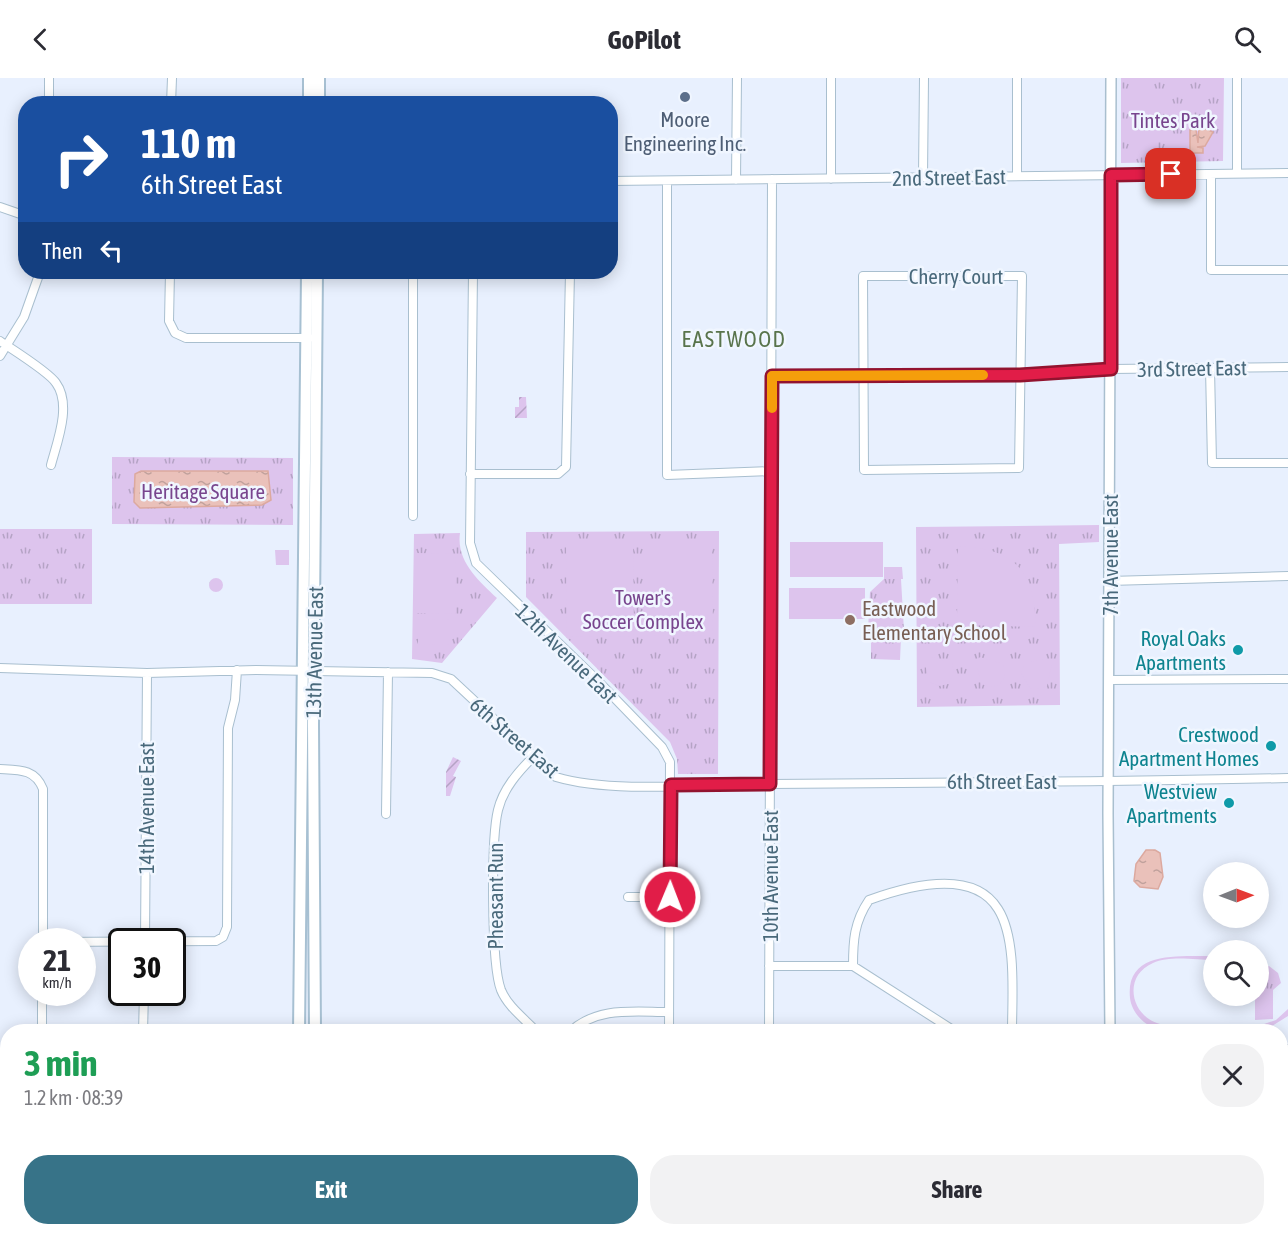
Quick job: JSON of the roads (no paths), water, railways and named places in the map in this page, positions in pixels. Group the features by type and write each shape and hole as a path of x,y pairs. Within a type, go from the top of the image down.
{"main road":[{"path":"309,78 309,96"},
{"path":"319,78 319,96"},
{"name":"13th Avenue East","path":"308,279 312,338"},
{"name":"13th Avenue East","path":"299,1024 308,671 312,338 316,279"},
{"name":"13th Avenue East","path":"308,671 315,1024"}],"street":[{"path":"49,78 49,96"},
{"path":"171,78 171,96"},
{"path":"736,180 737,78"},
{"path":"831,78 831,179"},
{"path":"923,177 924,78"},
{"path":"1017,78 1017,176"},
{"name":"7th Avenue East","path":"1110,1024 1108,781 1111,78"},
{"path":"1237,78 1237,173"},
{"name":"2nd Street East","path":"618,181 1288,173"},
{"path":"1210,174 1210,270 1288,270"},
{"name":"10th Avenue East","path":"769,1024 772,179"},
{"path":"667,181 667,475 772,471"},
{"path":"0,207 18,213"},
{"name":"Cherry Court","path":"864,375 863,276 1022,276 1020,375"},
{"path":"0,356 3,344 30,301 38,279"},
{"path":"170,279 169,321 175,333 186,338 312,338"},
{"path":"413,279 413,516"},
{"name":"12th Avenue East","path":"473,279 470,543 476,563 662,747 670,762 669,1024"},
{"path":"470,474 558,474 566,467 570,279"},
{"path":"3,344 56,382 62,396 62,418 51,465"},
{"name":"3rd Street East","path":"772,376 1020,375 1111,369 1288,367"},
{"path":"1210,368 1210,456 1212,463 1288,463"},
{"path":"864,375 864,470 1019,468 1020,375"},
{"path":"1109,581 1288,576"},
{"name":"6th Street East","path":"0,668 147,673 237,670 432,673 451,679 556,777 574,783 671,785 1288,778"},
{"path":"186,941 216,941 223,937 226,927 228,728 236,700 237,670"},
{"path":"386,814 388,672"},
{"name":"14th Avenue East","path":"145,928 147,673"},
{"path":"1109,680 1288,679"},
{"name":"Pheasant Run","path":"530,1024 502,993 495,958 495,836 498,809 510,783 533,757"},
{"path":"0,769 28,771 35,776 43,789 43,928"},
{"path":"853,966 854,935 859,915 869,900 886,893 956,884 974,888 998,909 1007,934 1011,967 1012,1024"},
{"path":"628,897 670,897"},
{"path":"769,966 853,966 944,1024"},
{"path":"42,1006 42,1024"},
{"path":"143,1024 144,1006"},
{"path":"579,1024 600,1014 669,1012"}],"water":[{"path":"1199,126 1213,132 1205,146 1197,147 1203,148 1203,153 1190,153 1190,130 1196,130 1198,143"},
{"path":"141,471 268,471 271,500 262,505 140,508 134,502 135,474"},
{"path":"1146,850 1155,850 1160,853 1163,877 1158,889 1140,887 1134,881 1136,864"}],"place":[{"name":"Moore Engineering Inc.","path":"685,97"},
{"name":"Eastwood Elementary School","path":"850,620"},
{"name":"Royal Oaks Apartments","path":"1238,650"},
{"name":"Crestwood Apartment Homes","path":"1271,746"},
{"name":"Westview Apartments","path":"1229,803"}],"district":[{"name":"EASTWOOD","path":"734,339"}],"park label":[{"name":"Tintes Park","path":"1173,120"},
{"name":"Heritage Square","path":"203,491"},
{"name":"Tower's Soccer Complex","path":"643,609"}]}
